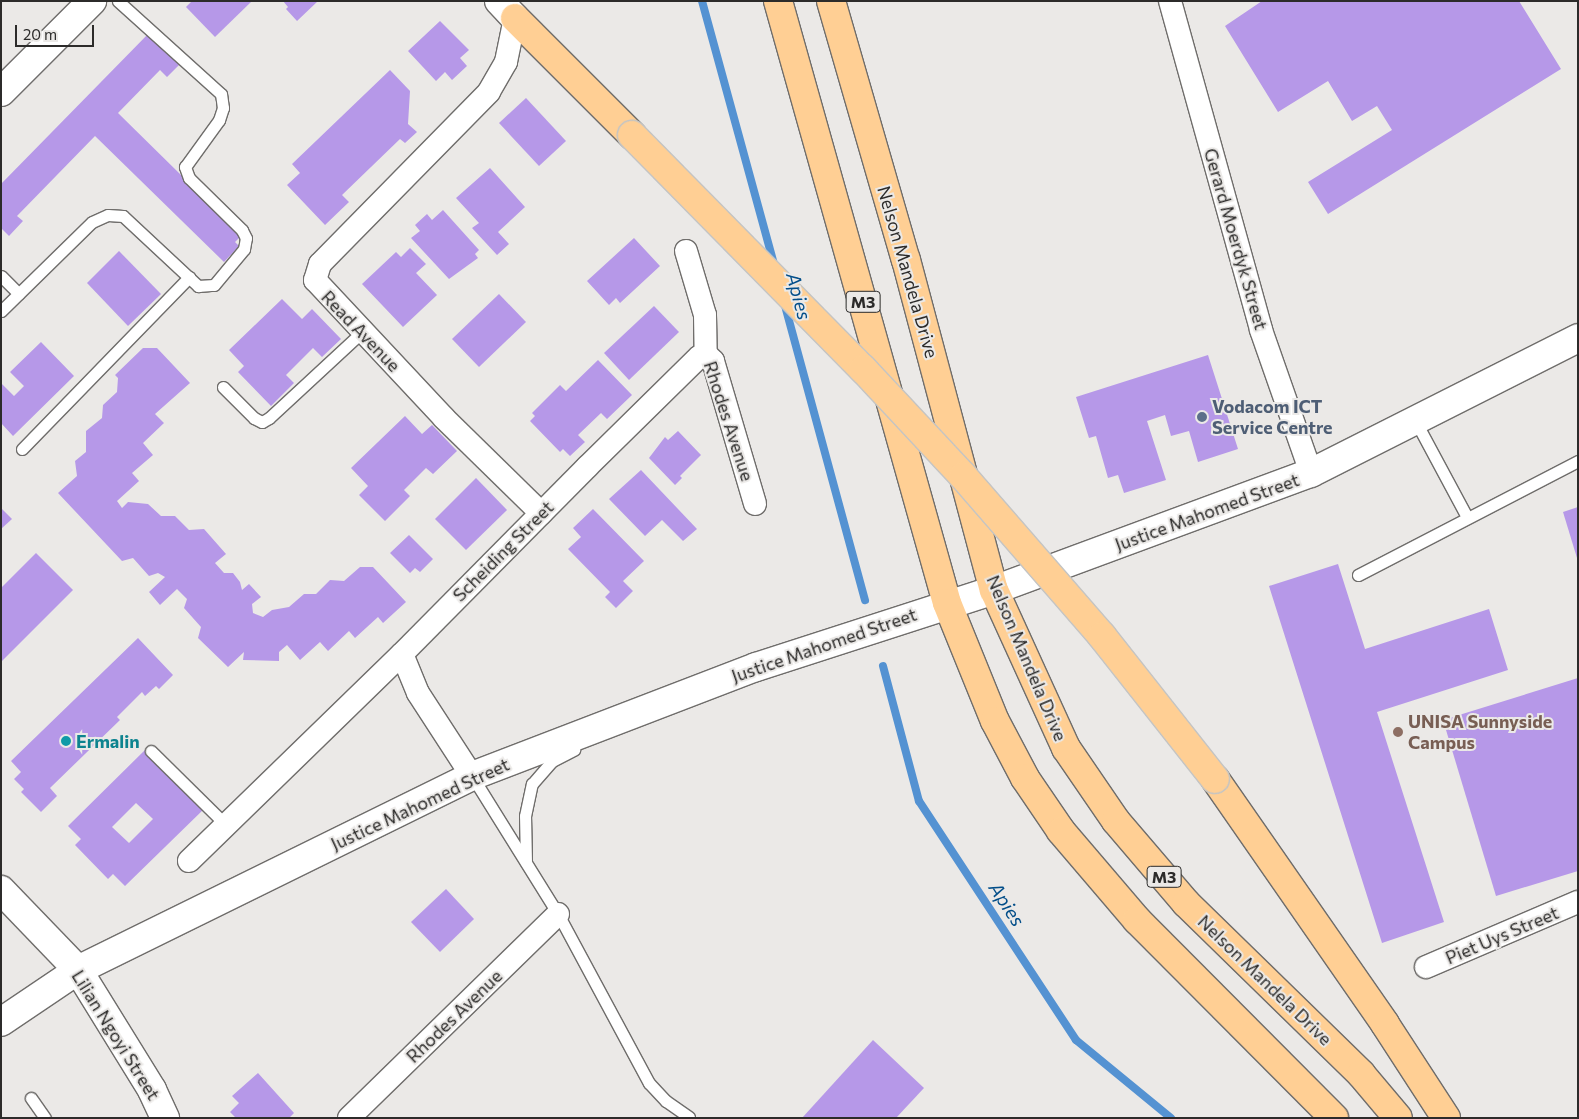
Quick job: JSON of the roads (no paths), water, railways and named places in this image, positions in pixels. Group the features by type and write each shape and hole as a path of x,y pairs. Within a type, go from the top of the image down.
{"main road":[{"path":"5,82 91,1"},
{"name":"M3","path":"778,1 947,603 995,721 1025,778 1061,831 1137,920 1334,1118"},
{"name":"Nelson Mandela Drive","path":"831,1 906,260 994,590 1066,748 1116,821 1186,903 1361,1074 1398,1118"},
{"path":"507,10 863,369 963,476 1102,636 1215,779 1385,1024 1446,1118"},
{"name":"Justice Mahomed Street","path":"78,970 472,776 685,694 947,603 994,590 1311,473 1416,422 1578,338"},
{"name":"Lilian Ngoyi Street","path":"1,890 78,970 152,1090 165,1118"},
{"path":"1,1022 78,970"}],"street":[{"name":"Gerard Moerdyk Street","path":"1170,1 1261,330 1311,473"},
{"name":"Read Avenue","path":"507,10 506,62 489,92 316,271 317,284 541,513"},
{"name":"Rhodes Avenue","path":"686,251 704,315 706,354 713,361 755,504"},
{"name":"Scheiding Street","path":"189,861 402,654 699,357 706,354"},
{"path":"402,654 418,693 472,776"},
{"name":"Piet Uys Street","path":"1426,967 1578,902"},
{"name":"Rhodes Avenue","path":"349,1118 558,914"}],"lane":[{"path":"1,311 92,222 108,215 123,216 198,286 214,285 244,248 246,238 242,230 188,178 185,167 219,120 223,108 221,94 118,1"},
{"path":"1,276 19,294"},
{"path":"22,449 189,277"},
{"path":"223,386 254,418 262,422 269,418 362,332"},
{"path":"1416,422 1467,517"},
{"path":"1358,575 1578,461"},
{"path":"526,862 527,798 540,771 552,761 685,694"},
{"path":"151,750 226,825"},
{"path":"472,776 558,914 649,1083 666,1101 690,1117"},
{"path":"31,1098 45,1118"}],"waterway":[{"name":"Apies","path":"702,1 775,267"},
{"name":"Apies","path":"784,302 865,600"},
{"name":"Apies","path":"883,666 919,801 1076,1040 1171,1118"}],"place":[{"name":"Vodacom ICT Service Centre","path":"1202,417"},
{"name":"UNISA Sunnyside Campus","path":"1398,732"},
{"name":"Ermalin","path":"66,741"}]}
